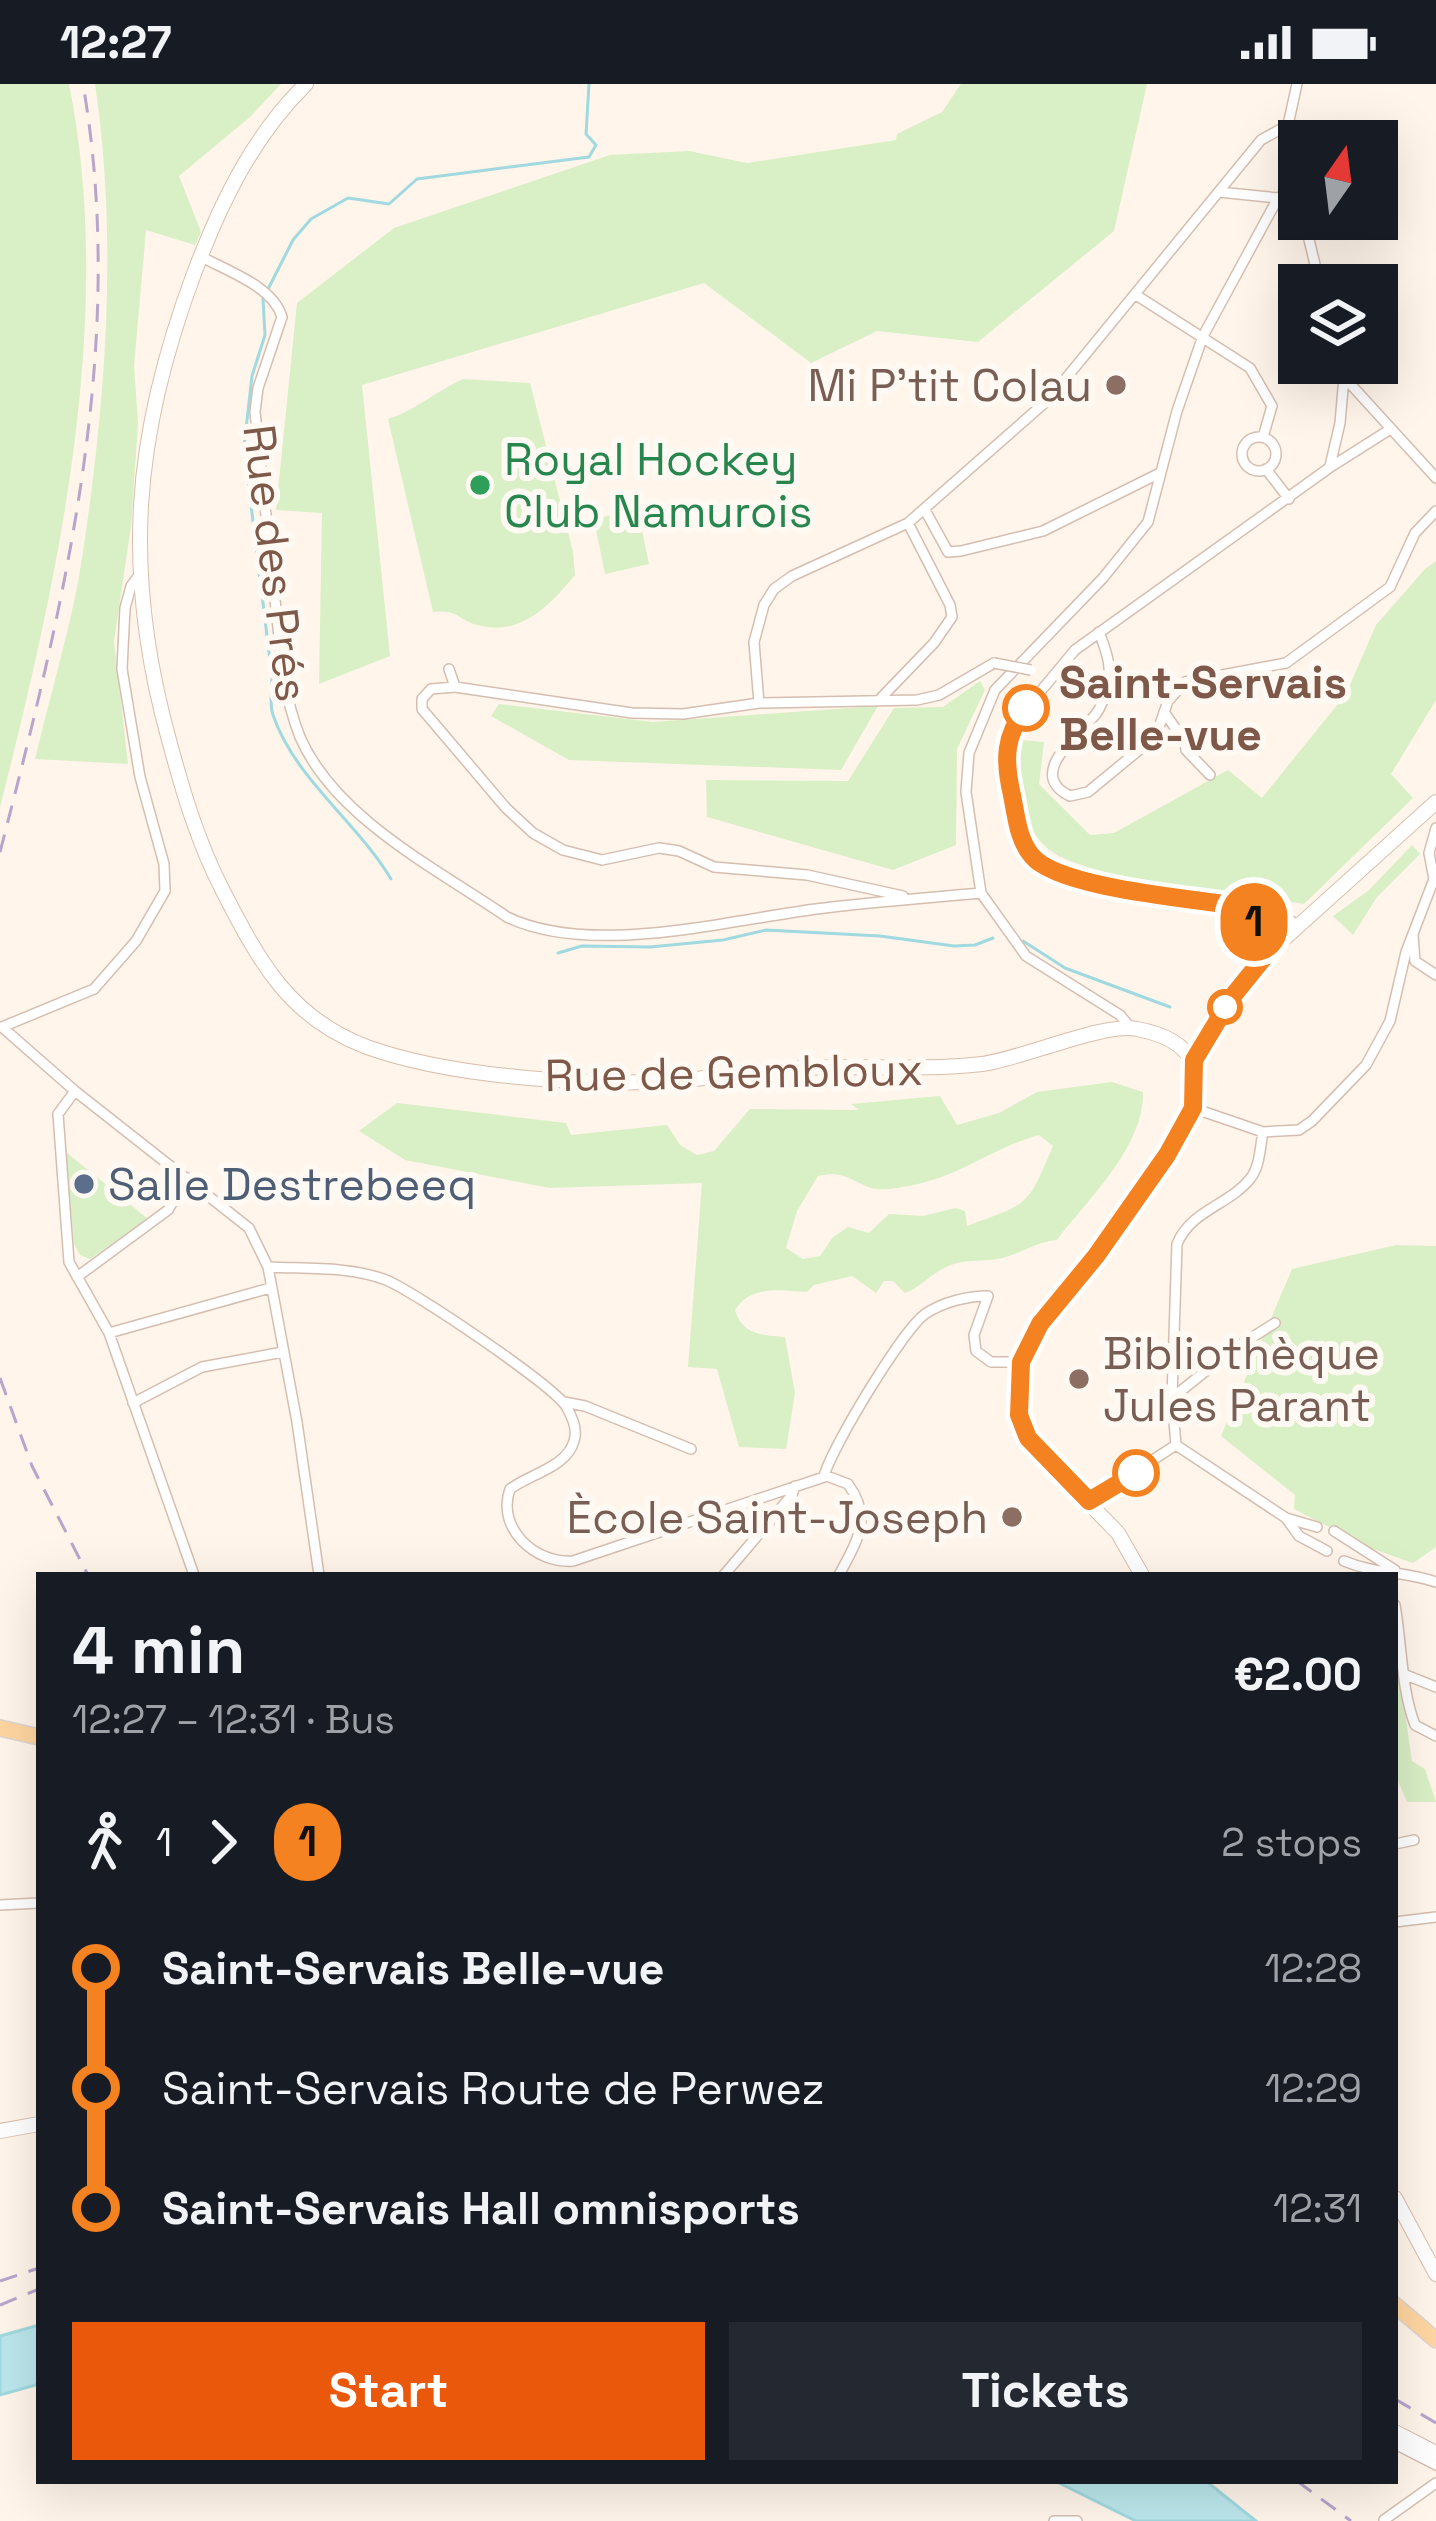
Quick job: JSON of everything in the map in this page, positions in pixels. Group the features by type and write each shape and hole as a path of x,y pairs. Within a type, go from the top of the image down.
{"main road":[{"name":"Rue de Gembloux","path":"306,84 251,151 200,256 152,406 141,487 140,574 154,686 184,796 212,870 256,956 300,1008 333,1033 370,1048 443,1065 631,1082 790,1068 935,1070 995,1062 1130,1027"},
{"path":"1140,1572 1127,1546 1028,1438 1019,1415 1021,1362 1040,1324 1167,1155 1193,1108 1194,1060 1232,997 1266,955 1436,802"},
{"path":"1130,1027 1168,1038 1186,1048 1194,1060"},
{"path":"0,1728 36,1736"},
{"path":"0,2131 36,2125"},
{"path":"1398,2204 1436,2274"},
{"path":"1398,2308 1436,2340"},
{"path":"1398,2434 1436,2453"}],"street":[{"path":"1289,120 1297,84"},
{"path":"759,703 754,642 764,605 774,589 916,517 1048,400 1261,140 1278,131"},
{"path":"1130,1027 1120,1015 1026,956 981,893 966,792 969,753 995,689 1103,578 1148,522 1203,336 1278,198 1220,192"},
{"name":"Rue des Prés","path":"200,256 260,289 273,299 282,316 255,412 283,675 301,739 346,802 369,822 507,916 553,934 639,933 981,893"},
{"path":"1136,296 1250,368 1272,406 1263,437"},
{"path":"1329,468 1344,384"},
{"path":"1350,384 1436,478"},
{"path":"1342,408 1354,400 1370,407"},
{"path":"1370,407 1371,442"},
{"path":"1298,925 1273,911 1069,879 1038,863 1027,851 1006,752 1015,722 1051,677 1099,632 1389,430"},
{"path":"1338,433 1340,446 1353,453"},
{"path":"1263,437 1276,450 1272,465 1251,469 1242,457 1246,442 1263,437"},
{"path":"1266,469 1289,499"},
{"path":"916,517 948,552 962,551 1043,531 1160,473"},
{"path":"1099,632 1108,657 1107,689 1095,715 1060,752 1052,776 1062,793 1078,796 1156,736 1171,697 1185,682 1286,663 1390,587 1414,533 1436,512"},
{"path":"881,698 934,644 952,617 916,517"},
{"path":"140,574 125,608 122,669 140,777 164,864 164,892 136,941 94,988 1,1026 75,1091 249,1228 268,1267 319,1572"},
{"path":"925,898 806,875 714,867 679,851 658,848 602,860 563,850 533,833 506,808 422,709 422,699 431,689 455,687 632,713 683,714 759,703 917,700 939,695 994,663 1051,677"},
{"path":"448,668 455,687"},
{"path":"1164,712 1186,750 1210,775"},
{"path":"1193,1108 1263,1132 1300,1130 1366,1065 1390,1021 1413,934 1434,879 1429,853 1436,827"},
{"path":"1245,907 1266,955"},
{"path":"1413,934 1415,961 1436,975"},
{"path":"75,1091 58,1114 69,1262 109,1333 193,1572"},
{"path":"1176,1445 1172,1398 1177,1244 1183,1230 1252,1176 1263,1132"},
{"path":"77,1277 168,1210 188,1178"},
{"path":"268,1267 358,1272 387,1280 436,1308 564,1402 691,1448"},
{"path":"109,1333 270,1288"},
{"path":"824,1476 878,1376 926,1313 959,1299 988,1296 974,1335 976,1351 991,1361 1021,1362"},
{"path":"1172,1398 1275,1323"},
{"path":"133,1403 202,1367 283,1352"},
{"path":"564,1402 576,1427 574,1444 563,1459 510,1489 506,1501 506,1510 526,1546 552,1561 573,1561 824,1476 848,1484 864,1515 841,1572"},
{"path":"1089,1501 1176,1445"},
{"path":"1176,1445 1286,1518 1316,1527"},
{"path":"727,1572 795,1486"},
{"path":"1286,1518 1299,1536 1328,1551"},
{"path":"1334,1531 1395,1572"},
{"path":"1345,1561 1367,1571 1395,1572"},
{"path":"1398,1573 1436,1582"},
{"path":"1398,1625 1405,1699 1414,1725 1436,1736"},
{"path":"1406,1675 1436,1687"},
{"path":"1398,1843 1414,1840"},
{"path":"0,1905 36,1903"},
{"path":"1398,1922 1436,1917"},
{"path":"1398,2446 1436,2465"},
{"path":"1384,2521 1436,2483"},
{"path":"1055,2520 1077,2521"}],"green space":[{"path":"0,84 69,84 82,173 86,264 83,355 60,540 0,807"},
{"path":"95,84 281,84 250,117 179,176 201,232 195,245 146,230 134,366 138,423 131,526 114,641 128,764 35,759 79,578 98,436 107,260"},
{"path":"961,84 1147,84 1114,231 978,342 877,331 811,363 704,283 362,385 390,656 319,684 322,513 276,510 297,303 394,228 610,155 689,151 747,163 896,140 897,134 942,112"},
{"name":"Royal Hockey Club Namurois","path":"463,379 530,383 573,552 575,575 545,607 508,626 493,628 453,613 433,612 388,419"},
{"path":"637,507 649,564 605,574 594,520"},
{"path":"1436,561 1436,700 1391,774 1413,798 1304,904 1100,871 1051,851 1040,841 1021,800 1022,740 1044,742 1039,784 1090,835 1114,833 1228,770 1262,798 1346,694 1376,625"},
{"path":"980,681 985,690 957,749 956,845 893,870 707,817 706,780 848,781 894,708 943,707"},
{"path":"499,704 653,722 878,706 841,770 569,760 491,716"},
{"path":"1412,845 1420,854 1377,897 1353,935 1333,916 1369,890"},
{"path":"1112,1082 1143,1092 1141,1112 1125,1152 1057,1240 1002,1258 954,1264 905,1293 893,1281 884,1281 876,1293 852,1276 814,1285 807,1292 758,1293 735,1310 748,1329 785,1337 795,1393 786,1449 739,1447 717,1369 688,1367 702,1183 550,1188 405,1160 359,1131 397,1103 566,1123 571,1135 667,1125 680,1145 697,1155 714,1151 750,1109 859,1110 851,1104 940,1096 957,1125 999,1113 1037,1092","holes":["1039,1135 1053,1146 1024,1200 988,1218 967,1226 965,1211 956,1208 923,1216 889,1214 869,1233 848,1227 833,1237 820,1256 803,1259 786,1248 797,1211 818,1176 840,1175 871,1188 895,1188 943,1176"]},
{"path":"66,1152 148,1219 90,1259 80,1255 74,1244"},
{"path":"1396,1245 1436,1246 1436,1547 1413,1563 1370,1548 1294,1509 1295,1495 1221,1436 1292,1269"},
{"path":"1398,1665 1412,1761 1425,1769 1436,1802 1407,1802 1398,1781"}],"water":[{"path":"36,2326 36,2385 0,2395 0,2336"},
{"path":"1061,2484 1210,2484 1256,2521 1136,2521"}],"waterway":[{"path":"391,879 296,760 272,711 244,447 252,376 265,335 263,299 293,240 311,219 348,198 389,204 417,179 589,157 596,145 586,134 589,84"},
{"path":"558,953 582,946 650,947 723,940 766,930 880,936 954,946 993,938"},
{"path":"1023,941 1065,968 1170,1007"}],"railway":[{"path":"0,852 67,568 94,376 95,182 83,84"},
{"path":"0,1378 32,1466 86,1572"},
{"path":"0,2281 36,2269"},
{"path":"0,2305 36,2290"},
{"path":"1398,2401 1436,2423"},
{"path":"1301,2484 1351,2521"}],"bus line":[{"name":"1","path":"1026,708 1011,729 1006,768 1021,836 1038,863 1069,879 1245,907 1266,955 1247,975 1194,1060 1193,1108 1167,1155 1096,1256 1040,1324 1021,1362 1019,1415 1028,1438 1089,1501 1136,1473"}],"place":[{"name":"Mi P'tit Colau","path":"1116,385"},
{"name":"Royal Hockey Club Namurois","path":"480,485"},
{"name":"Saint-Servais Belle-vue","path":"1026,708"},
{"name":"Salle Destrebeeq","path":"84,1184"},
{"name":"Bibliothèque Jules Parant","path":"1079,1379"},
{"name":"Ècole Saint-Joseph","path":"1012,1517"}]}
